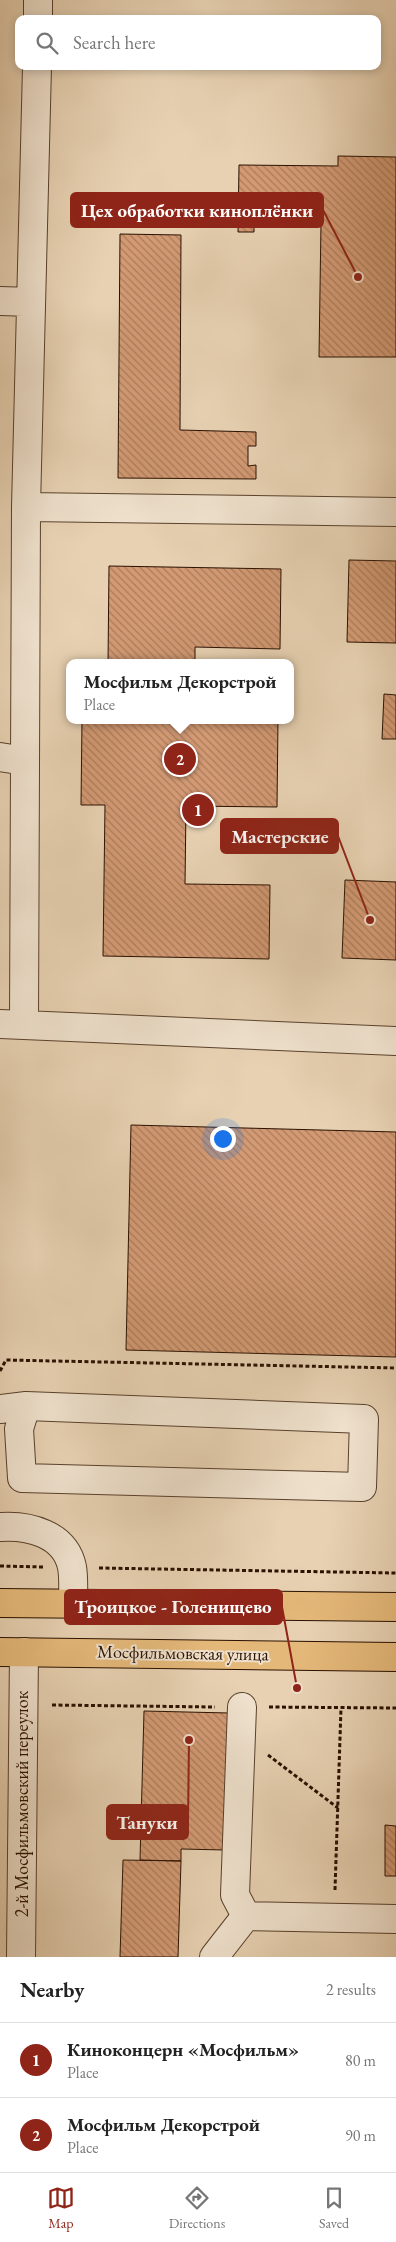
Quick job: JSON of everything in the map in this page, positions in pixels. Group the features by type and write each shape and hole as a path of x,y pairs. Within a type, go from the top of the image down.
{"main road":[{"path":"0,1603 396,1607"},
{"name":"Мосфильмовская улица","path":"12,1652 396,1656"}],"street":[{"path":"38,0 38,15"},
{"path":"36,70 26,507 13,759 12,1024 396,1041"},
{"path":"0,301 31,302"},
{"path":"26,507 396,512"},
{"path":"11,1418 364,1419 362,1487 22,1478 11,1418"},
{"path":"0,1527 15,1526 37,1530 53,1538 65,1550 72,1567 73,1603"},
{"name":"2-й Мосфильмовский переулок","path":"12,1652 23,1704 21,1957"},
{"path":"242,1707 235,1895 246,1916"},
{"path":"246,1916 396,1919"},
{"path":"214,1957 246,1916"}],"path":[{"path":"0,1371 6,1360 396,1368"},
{"path":"0,1566 396,1573"},
{"path":"23,1704 396,1708"},
{"path":"335,1894 341,1708"},
{"path":"241,1735 338,1808"}],"building":[{"path":"338,156 396,157 396,357 319,357 321,223 254,222 254,232 238,232 239,165 338,166"},
{"path":"120,234 181,235 180,430 256,432 256,446 248,446 248,466 256,465 256,479 118,478"},
{"path":"349,560 396,561 396,643 347,642"},
{"path":"109,566 281,569 280,649 195,647 195,659 108,659"},
{"path":"384,694 396,695 396,739 382,739"},
{"path":"82,724 278,724 277,807 186,806 185,884 270,885 269,959 103,956 105,805 81,805"},
{"path":"345,880 396,882 396,960 342,958"},
{"path":"131,1125 396,1132 396,1357 126,1350"},
{"path":"144,1711 229,1713 225,1850 181,1849 181,1861 140,1860"},
{"path":"385,1825 396,1826 396,1876 385,1876"},
{"path":"123,1860 181,1861 178,1957 120,1957"}],"place":[{"name":"Цех обработки киноплёнки","path":"358,277"},
{"name":"Мосфильм Декорстрой","path":"180,759"},
{"name":"Киноконцерн «Мосфильм»","path":"198,810"},
{"name":"Мастерские","path":"370,920"},
{"name":"Троицкое - Голенищево","path":"297,1688"},
{"name":"Тануки","path":"189,1740"}]}
